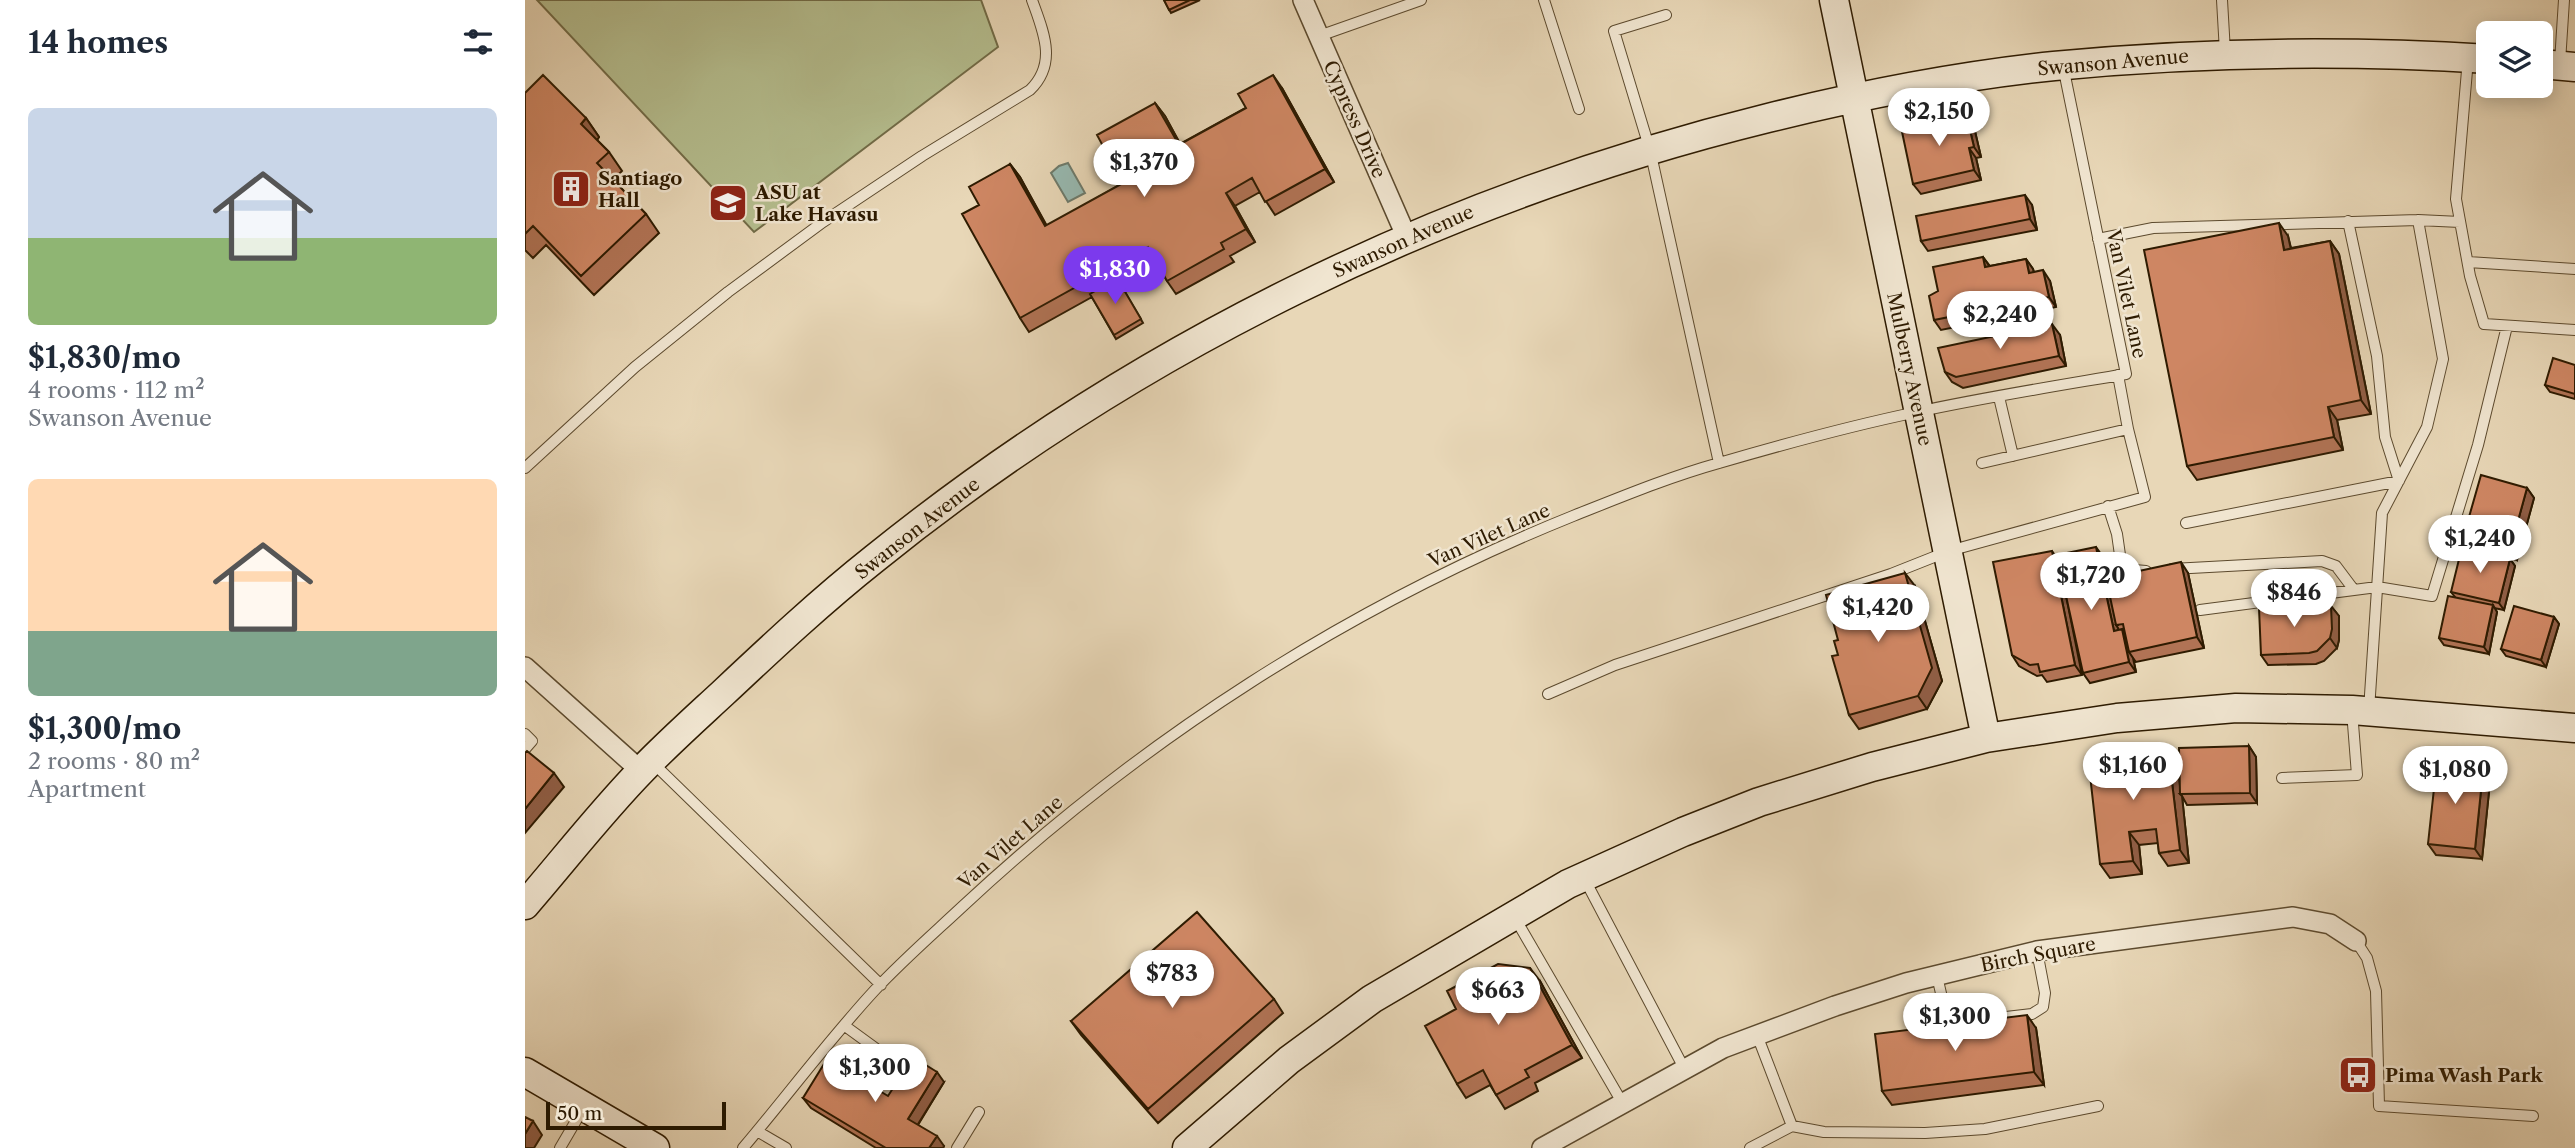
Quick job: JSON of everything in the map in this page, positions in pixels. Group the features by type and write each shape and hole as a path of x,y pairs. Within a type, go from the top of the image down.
{"street":[{"name":"Cypress Drive","path":"1303,0 1407,238"},
{"name":"Mulberry Avenue","path":"1834,0 1986,738"},
{"name":"Swanson Avenue","path":"525,905 646,766 795,626 874,559 978,480 1064,421 1164,360 1266,303 1407,238 1591,167 1703,134 1854,98 1932,83 2063,66 2225,54 2400,53 2476,59"},
{"path":"525,667 646,766"},
{"path":"1187,1148 1289,1060 1372,999 1513,915 1584,877 1683,832 1759,802 1872,767 1986,738 2117,718 2236,708 2360,710 2575,728"},
{"name":"Birch Square","path":"1542,1148 1723,1048 1835,1006 1937,976 2037,951 2293,917 2330,924 2355,941"},
{"path":"525,1072 655,1148"}],"lane":[{"path":"525,468 635,367 728,292 823,222 922,156 1030,90 1042,76 1047,54 1032,0"},
{"path":"1318,36 1421,0"},
{"path":"1545,0 1579,109"},
{"path":"2222,0 2225,54"},
{"path":"2559,66 2564,0"},
{"path":"1666,15 1614,31 1650,150 1719,463"},
{"name":"Van Vilet Lane","path":"743,1148 881,985 993,878 1076,807 1156,746 1239,689 1355,620 1504,544 1623,496 1719,463 1918,411 2126,374 2063,66"},
{"path":"2476,72 2456,199 2484,324 2575,330"},
{"path":"2282,778 2357,775 2360,710 2377,587 2382,513 2427,427 2443,359 2418,220"},
{"path":"2098,239 2153,228 2348,221 2460,222"},
{"path":"2348,221 2377,356 2385,437 2399,481"},
{"path":"2468,262 2575,269"},
{"path":"2200,610 2377,587 2432,596 2478,445 2507,326"},
{"path":"1549,694 1615,665 1879,578 1949,551 2145,497 2128,429 2119,375"},
{"path":"1999,397 2013,456"},
{"path":"1982,463 2128,429"},
{"path":"2186,523 2399,481"},
{"path":"2108,506 2117,534 2122,569 2136,572 2322,561 2336,566 2354,590"},
{"path":"525,734 532,741 525,749"},
{"path":"646,766 881,985"},
{"path":"1584,877 1685,1070"},
{"path":"1513,915 1623,1104"},
{"path":"2355,941 2367,958 2376,991 2379,1106 2533,1116"},
{"path":"1937,976 1946,1015 1954,1023 2032,1014 2043,1007 2045,993 2037,951"},
{"path":"845,1026 904,1069"},
{"path":"1757,1035 1792,1126"},
{"path":"1750,1148 1792,1126 1824,1132 1925,1133 1985,1129 2098,1106"},
{"path":"560,1148 584,1107"},
{"path":"957,1148 979,1112"},
{"path":"757,1131 786,1148"}],"green space":[{"path":"537,0 981,0 998,47 754,232"}],"water":[{"path":"1068,163 1085,193 1068,202 1051,173"}],"building":[{"path":"1164,0 1190,0 1169,10"},
{"name":"Santiago Hall","path":"543,75 586,118 581,124 609,152 597,163 646,214 581,276 533,226 525,234 525,93"},
{"path":"1273,75 1325,169 1265,202 1252,178 1226,193 1246,229 1221,243 1224,249 1167,281 1148,247 1020,318 962,214 979,205 969,187 1010,164 1045,226 1123,183 1097,135 1155,103 1179,145 1246,108 1238,94"},
{"path":"1966,113 1974,147 1969,148 1974,170 1913,184 1901,127"},
{"path":"2025,195 2030,219 1921,241 1916,216"},
{"path":"2279,223 2284,250 2330,241 2361,400 2328,407 2334,437 2187,466 2144,250"},
{"path":"1983,257 1985,267 2026,259 2029,273 2043,270 2049,297 1934,320 1929,296 1938,291 1933,267"},
{"path":"1117,278 1141,319 1114,335 1090,294"},
{"path":"2052,324 2059,356 1956,377 1945,372 1938,348"},
{"path":"2553,358 2575,365 2575,394 2545,385"},
{"path":"2481,475 2527,488 2510,550 2463,538"},
{"path":"2096,547 2114,631 2122,629 2129,662 2083,673 2057,555"},
{"path":"2462,547 2510,559 2499,603 2451,592"},
{"path":"2052,551 2075,665 2040,672 2038,664 2030,665 2012,655 1993,562"},
{"path":"2181,562 2197,637 2129,652 2123,624 2116,625 2106,578"},
{"path":"1905,573 1932,668 1918,696 1849,715 1832,656 1838,655 1834,641 1838,640 1826,595"},
{"path":"2448,596 2493,605 2484,647 2439,638"},
{"path":"2331,606 2330,638 2317,651 2261,655 2259,608"},
{"path":"2514,606 2554,617 2541,660 2501,649"},
{"path":"2249,746 2250,793 2180,794 2179,748"},
{"path":"2168,748 2180,850 2159,853 2156,829 2129,832 2133,861 2100,864 2088,757"},
{"path":"527,751 554,773 525,809 525,753"},
{"path":"2437,761 2466,763 2465,770 2483,771 2475,849 2428,844"},
{"path":"1197,912 1274,999 1148,1109 1071,1021"},
{"path":"1498,964 1530,968 1572,1045 1525,1070 1529,1077 1496,1095 1483,1070 1457,1084 1425,1026 1456,1009 1447,991"},
{"path":"2027,1015 2034,1072 1882,1091 1875,1034"},
{"path":"913,1057 937,1072 908,1119 937,1136 929,1148 886,1148 803,1098 827,1059 888,1096"},
{"path":"525,1117 533,1121 525,1134"}],"place":[{"name":"Santiago Hall","path":"571,189"},
{"name":"ASU at Lake Havasu","path":"728,203"},
{"name":"Pima Wash Park","path":"2358,1075"}]}
